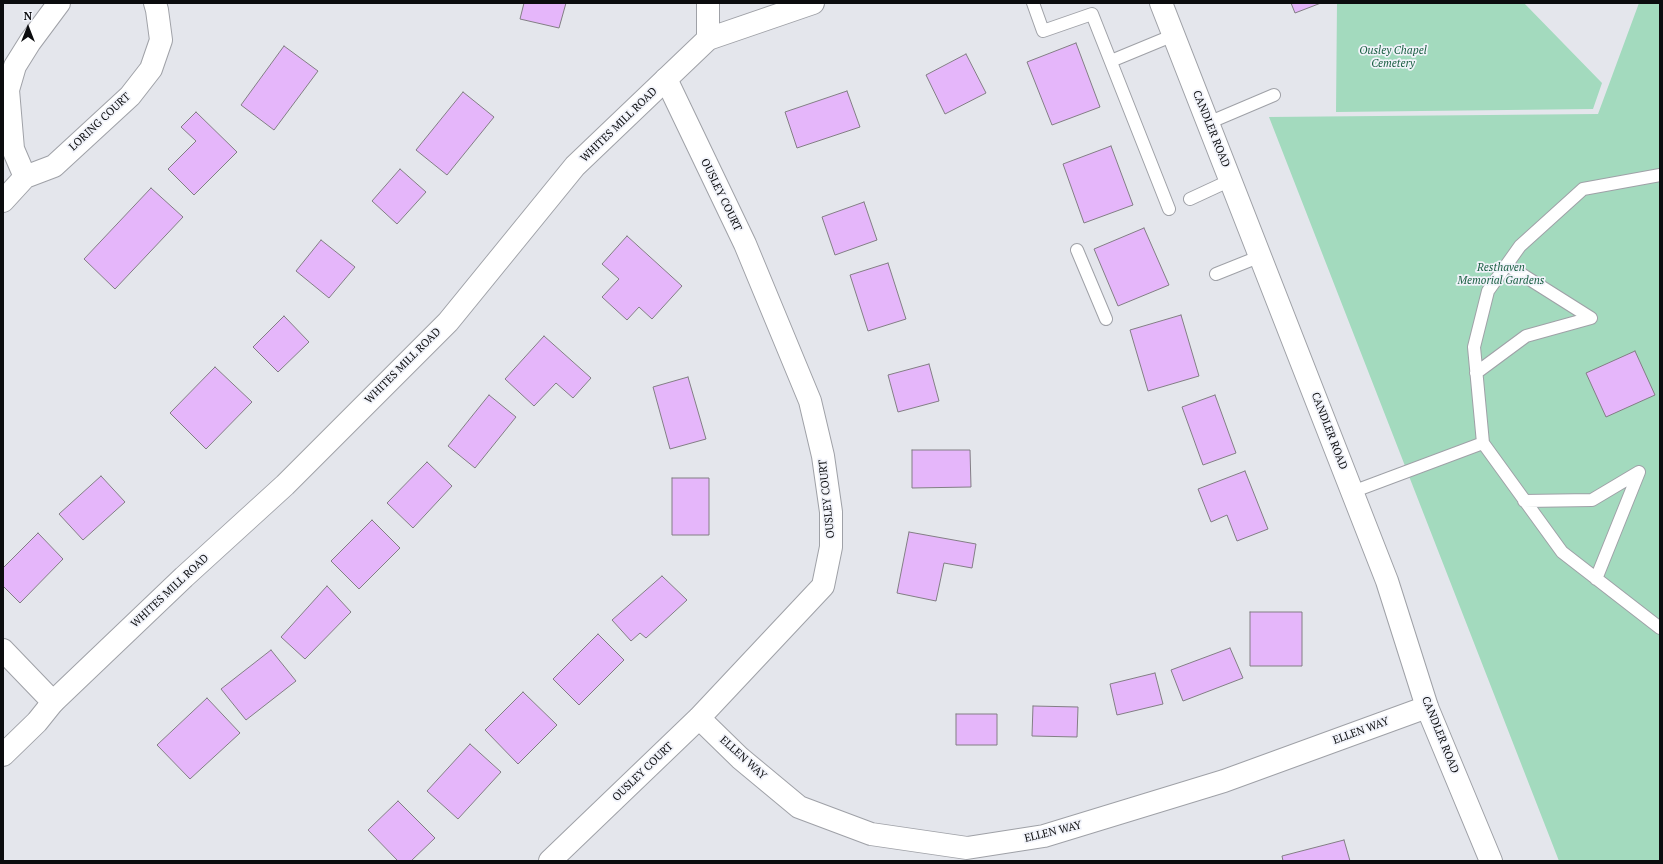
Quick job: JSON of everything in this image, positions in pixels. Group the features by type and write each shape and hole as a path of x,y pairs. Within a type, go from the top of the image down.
{"street":[{"path":"25,177 13,149 8,90 15,66 30,42 59,3"},
{"name":"LORING COURT","path":"3,201 25,177 54,166 130,96 151,68 162,40 158,10 155,3"},
{"path":"708,3 708,39"},
{"name":"WHITES MILL ROAD","path":"3,755 37,722 53,702 184,577 285,485 448,322 575,166 708,39 813,3"},
{"name":"CANDLER ROAD","path":"1161,3 1387,581 1427,706 1491,861"},
{"name":"OUSLEY COURT","path":"550,861 699,718 823,586 832,547 831,512 823,456 810,400 745,244 666,79"},
{"path":"3,650 53,702"},
{"name":"ELLEN WAY","path":"699,718 740,758 799,807 871,834 967,848 1044,836 1224,781 1427,706"}],"lane":[{"path":"1034,3 1043,31 1092,14 1169,208"},
{"path":"1111,61 1174,35"},
{"path":"1208,123 1274,95"},
{"path":"1660,175 1583,189 1520,246 1488,291 1474,347 1483,444 1562,552 1660,628"},
{"path":"1190,199 1231,180"},
{"path":"1077,250 1106,319"},
{"path":"1216,274 1261,256"},
{"path":"1476,373 1526,336 1591,318 1507,265"},
{"path":"1352,492 1483,444"},
{"path":"1524,501 1592,500 1639,472 1596,579"}],"green space":[{"name":"Ousley Chapel Cemetery","path":"1337,3 1524,3 1602,83 1593,109 1336,112"},
{"name":"Resthaven Memorial Gardens","path":"1639,3 1660,3 1660,861 1559,861 1269,117 1598,114"}],"building":[{"path":"524,3 566,3 559,28 520,19"},
{"path":"1291,3 1321,3 1295,13"},
{"path":"1076,43 1100,107 1052,125 1027,62"},
{"path":"284,46 318,71 274,130 241,105"},
{"path":"966,54 986,93 945,114 926,75"},
{"path":"847,91 860,127 797,148 785,112"},
{"path":"463,92 494,117 447,175 416,150"},
{"path":"196,112 237,152 194,195 168,169 196,141 181,127"},
{"path":"1111,146 1133,205 1084,223 1063,164"},
{"path":"400,169 426,192 397,224 372,201"},
{"path":"151,188 183,217 115,289 84,259"},
{"path":"864,202 877,240 835,255 822,217"},
{"path":"1144,228 1169,285 1118,306 1094,249"},
{"path":"627,236 682,286 652,319 639,307 627,320 602,297 619,279 602,264"},
{"path":"321,240 355,267 329,298 296,271"},
{"path":"888,263 906,319 868,331 850,275"},
{"path":"1181,315 1199,376 1148,391 1130,330"},
{"path":"284,316 309,342 278,372 253,347"},
{"path":"544,336 591,378 573,398 556,383 534,406 505,379"},
{"path":"1635,351 1655,395 1606,417 1586,373"},
{"path":"929,364 939,401 898,412 888,375"},
{"path":"215,367 252,402 206,449 170,413"},
{"path":"688,377 706,439 670,449 653,387"},
{"path":"489,395 516,417 475,468 448,446"},
{"path":"1215,395 1236,453 1203,465 1182,407"},
{"path":"912,450 970,450 971,487 912,488"},
{"path":"427,462 452,486 413,528 387,503"},
{"path":"1245,471 1268,529 1237,541 1227,515 1211,522 1198,489"},
{"path":"101,476 125,502 83,540 59,514"},
{"path":"672,478 709,478 709,535 672,535"},
{"path":"372,520 400,548 359,589 331,561"},
{"path":"909,532 976,544 972,568 944,563 936,601 897,593"},
{"path":"38,533 63,559 20,603 3,586 3,568"},
{"path":"662,576 687,600 646,638 640,633 631,641 612,620"},
{"path":"327,586 351,612 305,659 281,637"},
{"path":"1250,612 1302,612 1302,666 1250,666"},
{"path":"598,634 624,660 579,705 553,679"},
{"path":"1230,648 1243,678 1183,701 1171,670"},
{"path":"271,650 296,681 246,720 221,689"},
{"path":"1155,673 1163,704 1117,715 1110,684"},
{"path":"523,692 557,725 518,764 485,730"},
{"path":"207,698 240,733 190,779 157,745"},
{"path":"1033,706 1078,707 1077,737 1032,736"},
{"path":"956,714 997,714 997,745 956,745"},
{"path":"470,744 501,772 458,819 427,791"},
{"path":"398,801 435,838 411,861 398,861 368,830"},
{"path":"1344,840 1350,861 1283,861 1282,856"}]}
